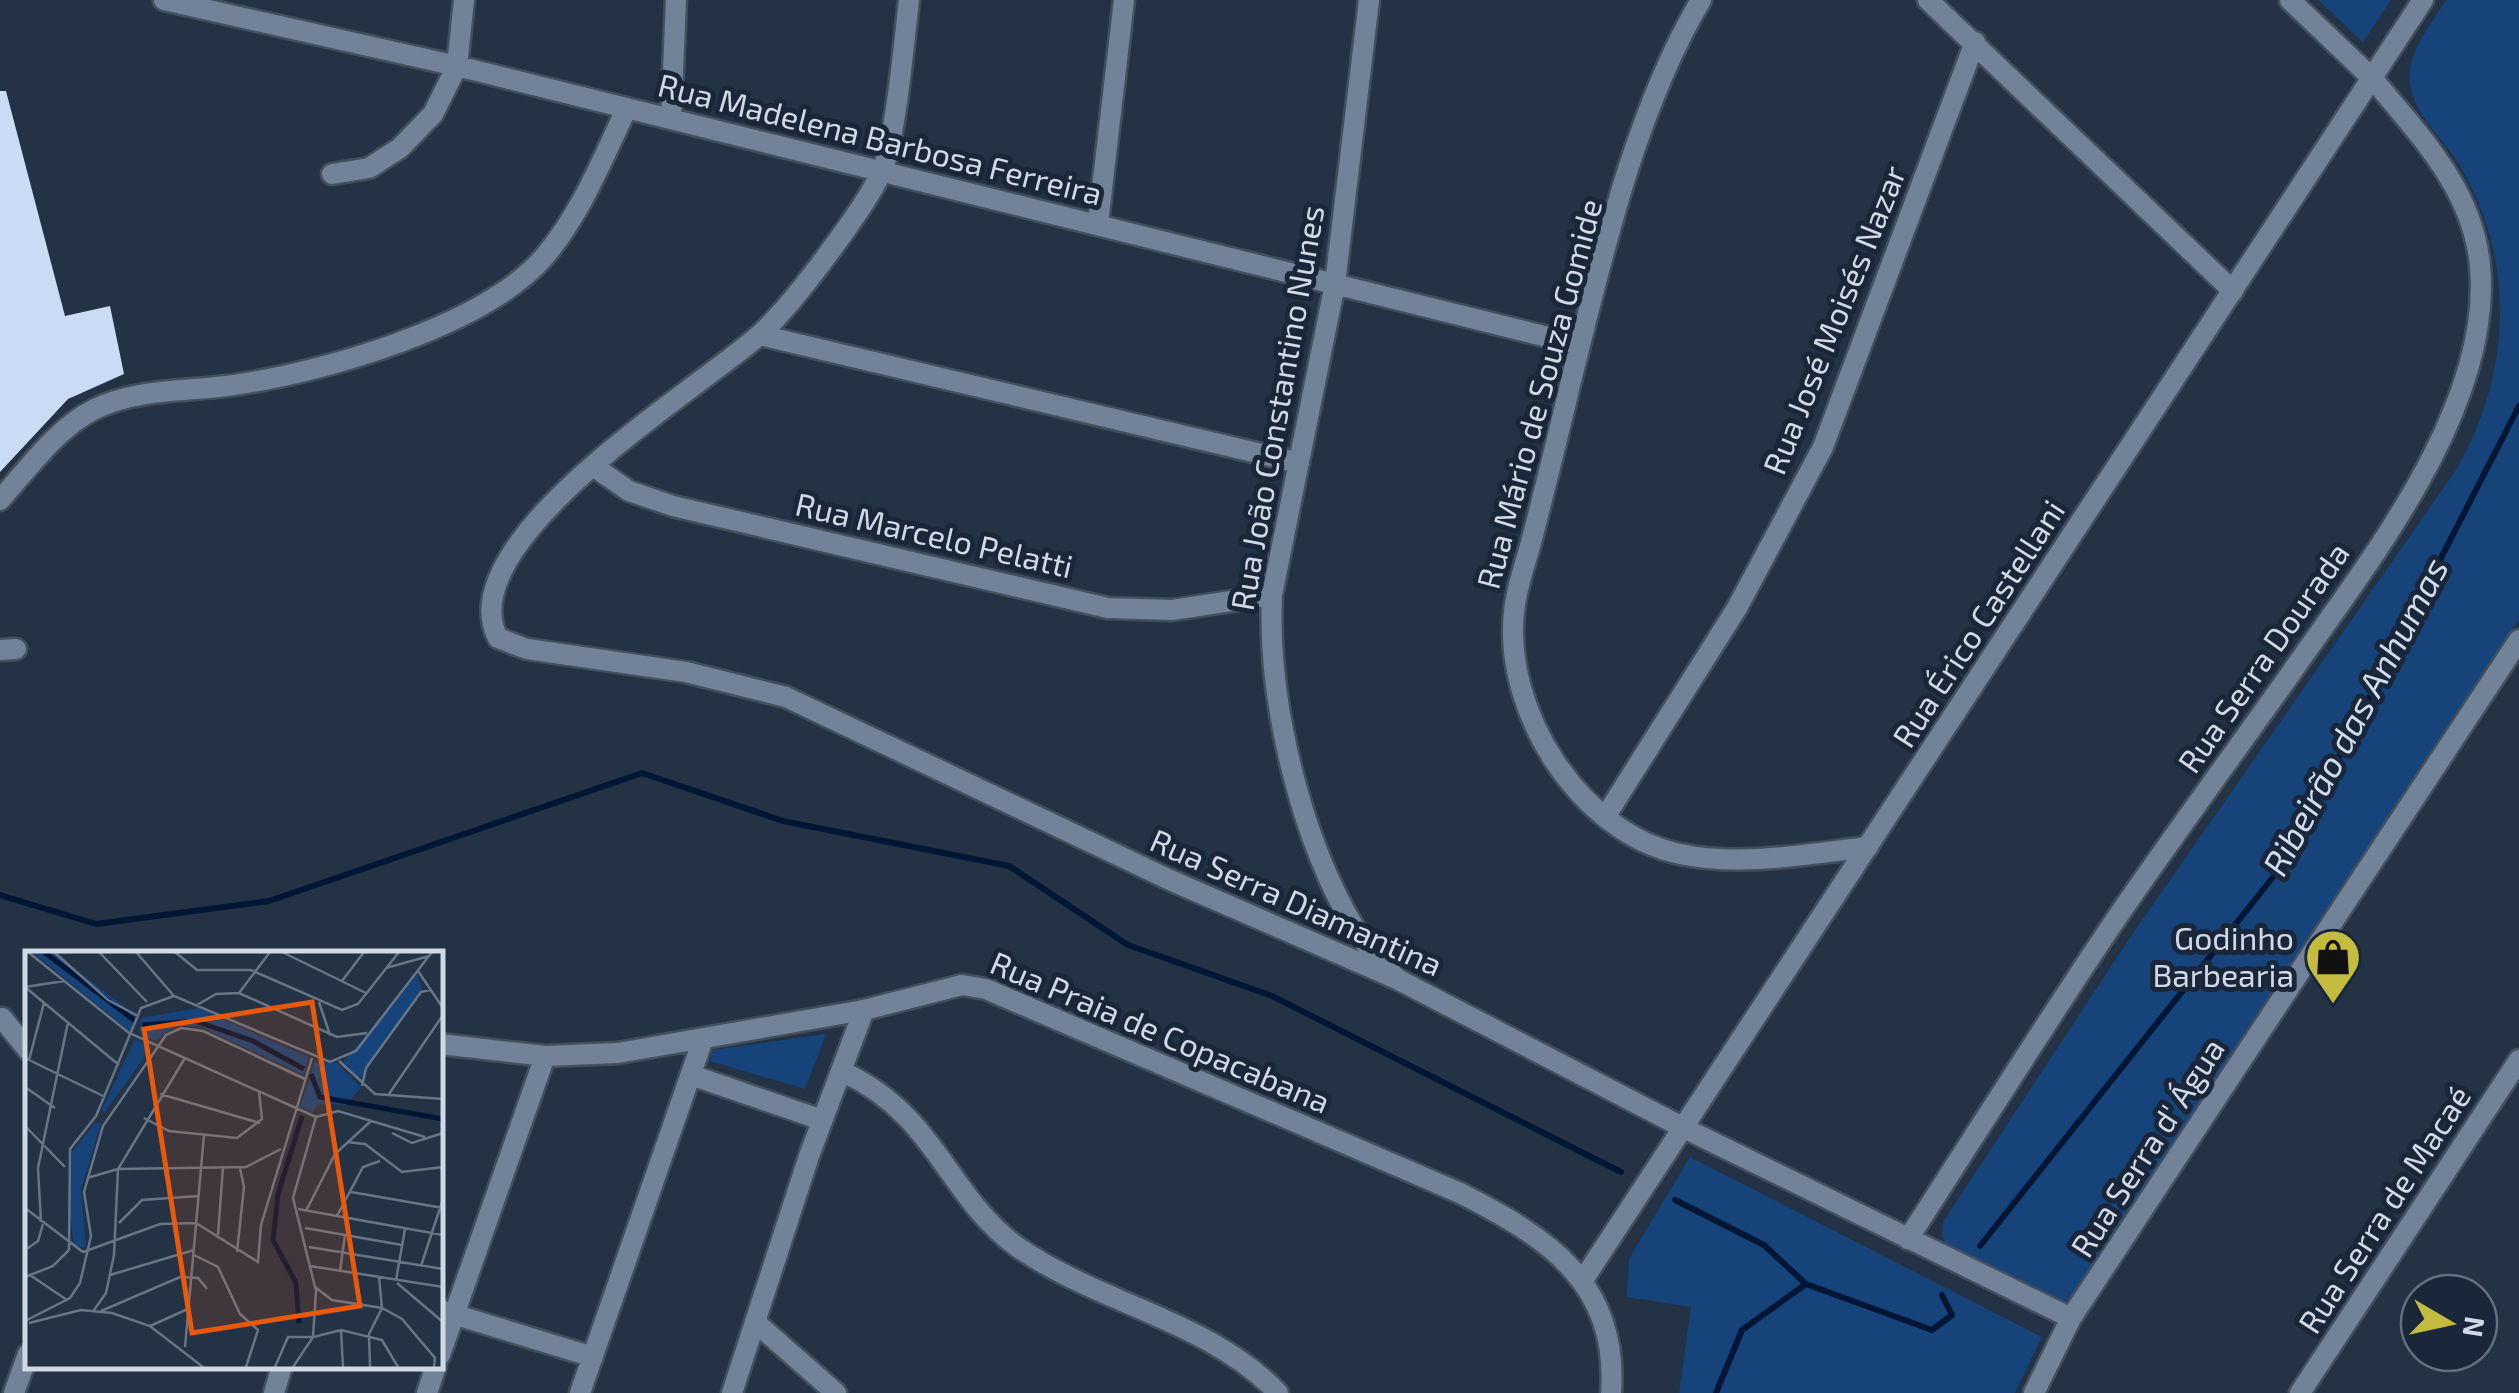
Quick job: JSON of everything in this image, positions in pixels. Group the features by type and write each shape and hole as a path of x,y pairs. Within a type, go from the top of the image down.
{"street":[{"name":"Rua Madelena Barbosa Ferreira","path":"164,0 203,5 457,66 1580,345"},
{"path":"332,174 369,168 400,148 434,114 457,66 464,0"},
{"path":"671,119 676,0"},
{"path":"593,466 760,335 848,226 882,171 909,0"},
{"path":"1098,223 1124,0"},
{"name":"Rua João Constantino Nunes","path":"1369,0 1334,284 1272,594 1270,645 1281,716 1305,808 1331,882 1359,935 1397,979"},
{"name":"Rua Mário de Souza Gomide","path":"1701,0 1664,72 1642,128 1580,345 1514,613 1519,680 1533,724 1577,792 1641,839 1678,854 1730,860 1868,846"},
{"path":"1928,0 2234,290"},
{"name":"Rua Serra Dourada","path":"1908,1239 2118,917 2378,548 2422,474 2458,396 2479,301 2474,232 2444,166 2373,80 2290,0"},
{"name":"Rua Érico Castellani","path":"1583,1280 2423,0"},
{"name":"Rua José Moisés Nazar","path":"1606,814 1736,608 1823,447 1975,42"},
{"path":"0,500 51,444 89,412 129,396 236,385 387,346 501,296 544,256 583,201 626,110"},
{"path":"760,335 1299,463"},
{"name":"Rua Serra Diamantina","path":"593,466 522,536 500,570 489,608 494,630 505,643 686,672 756,686 786,697 1170,880 1397,979 1684,1128 2071,1318"},
{"name":"Rua Marcelo Pelatti","path":"593,466 629,491 673,506 1108,608 1172,610 1272,594"},
{"name":"Rua Serra d' Água","path":"2034,1393 2071,1318 2519,640"},
{"name":"Rua Praia de Copacabana","path":"442,1044 545,1056 618,1053 702,1042 864,1010 962,984 986,989 1460,1192 1517,1222 1558,1251 1583,1280 1602,1318 1613,1364 1611,1393"},
{"path":"732,1393 822,1120 864,1010"},
{"path":"1,1018 25,1025"},
{"path":"1,1018 25,1046"},
{"path":"580,1393 702,1042"},
{"path":"442,1343 447,1312 545,1056"},
{"name":"Rua Serra de Macaé","path":"2300,1393 2519,1060"},
{"path":"843,1072 876,1088 921,1128 986,1217 1016,1245 1060,1274 1234,1356 1278,1393"},
{"path":"691,1074 822,1120"},
{"path":"447,1312 593,1357"},
{"path":"755,1322 836,1393"},
{"path":"14,1393 25,1362"},
{"path":"274,1393 281,1368"},
{"path":"427,1393 435,1368"}],"shaded area":[{"path":"2318,0 2391,0 2363,42"},
{"path":"2446,0 2519,0 2519,619 2073,1299 2057,1302 1949,1250 1942,1236 1943,1222 2131,936 2456,470 2488,396 2500,318 2491,241 2460,166 2423,116 2410,82 2416,49"},
{"path":"826,1034 805,1089 710,1061 713,1050"},
{"path":"1690,1157 2042,1337 2015,1393 1679,1393 1691,1307 1627,1297 1629,1259"}],"building":[{"path":"0,91 6,91 65,316 110,306 124,374 68,399 0,472"}],"waterway":[{"name":"Ribeirão das Anhumas","path":"1980,1246 2285,862 2519,406"},
{"path":"0,895 96,924 269,901 642,773 783,821 1009,866 1128,945 1272,996 1621,1172"},
{"path":"1675,1200 1764,1245 1806,1284"},
{"path":"1716,1393 1742,1330 1806,1284 1932,1330 1952,1315 1942,1295"}],"place":[{"name":"Godinho Barbearia","path":"2333,1006"}]}
